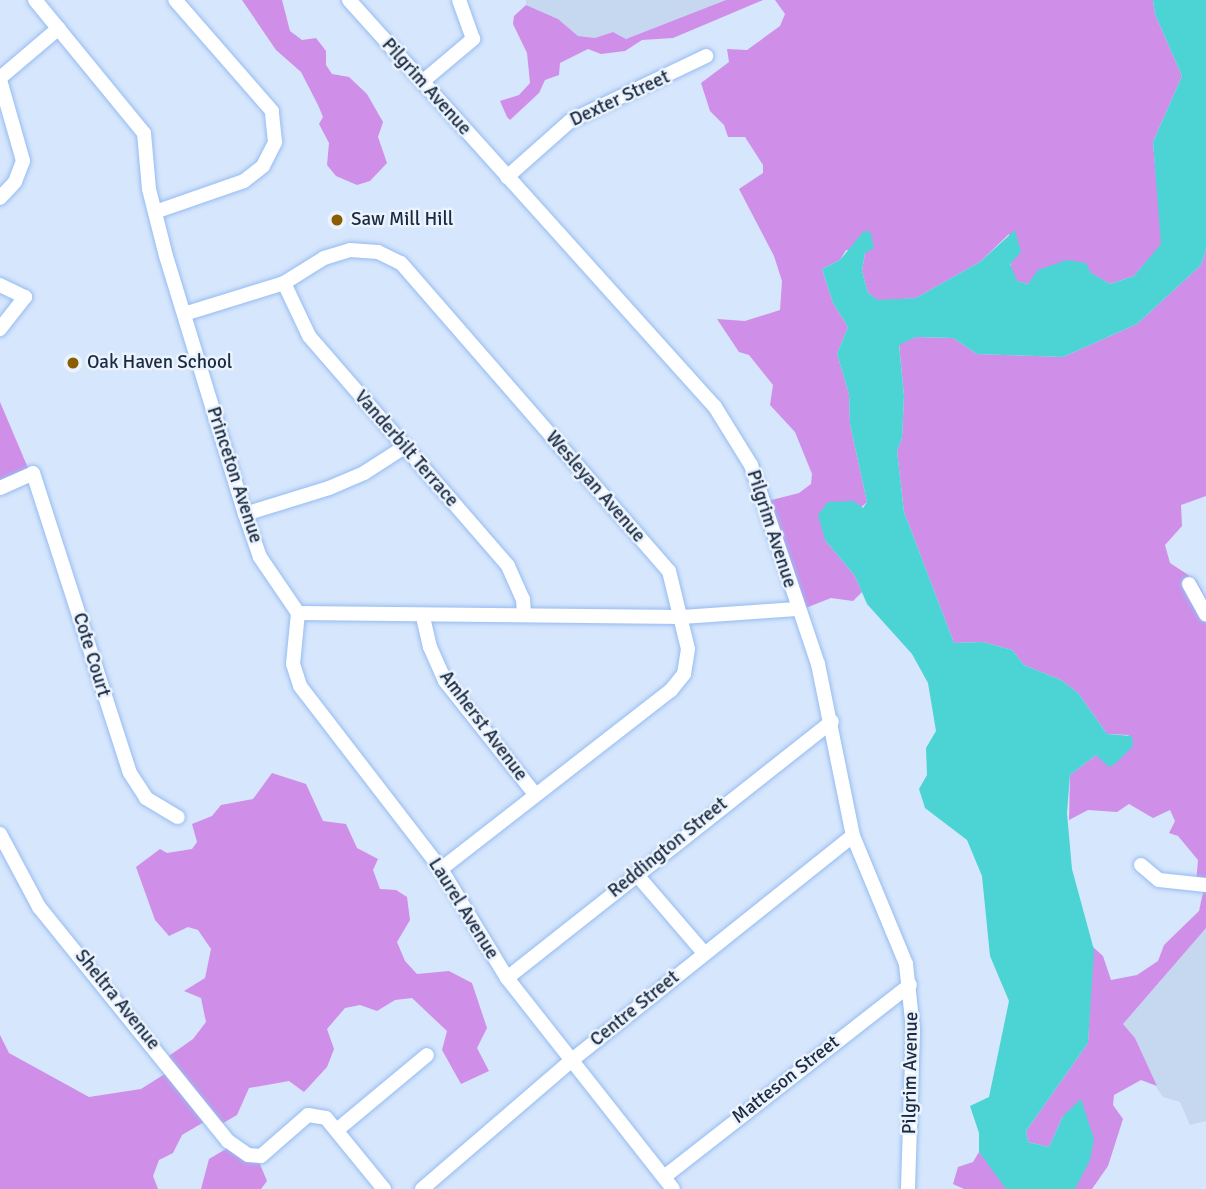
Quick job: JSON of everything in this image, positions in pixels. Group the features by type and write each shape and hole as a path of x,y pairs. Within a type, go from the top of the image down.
{"street":[{"name":"Princeton Avenue","path":"35,0 144,133 155,212 244,514 260,557 298,613"},
{"path":"155,212 244,181 263,166 275,142 272,111 175,0"},
{"name":"Pilgrim Avenue","path":"349,0 715,407 738,441 761,492 797,609 818,664 832,721 853,836 906,964 913,1029 908,1189"},
{"path":"422,82 473,39 459,0"},
{"path":"0,198 15,182 23,161 0,79 59,28"},
{"name":"Dexter Street","path":"507,177 570,121 706,56"},
{"name":"Wesleyan Avenue","path":"184,314 284,283 324,258 350,250 379,252 401,263 669,571 688,649 684,674 671,690 534,793 441,869"},
{"name":"Vanderbilt Terrace","path":"284,283 309,336 403,448 508,566 523,600 524,615"},
{"path":"0,285 25,297 0,329"},
{"path":"244,514 329,488 364,474 403,448"},
{"name":"Cote Court","path":"0,488 33,473 130,773 146,798 178,817"},
{"path":"1189,584 1206,615"},
{"path":"298,613 424,617 681,617 797,609"},
{"name":"Laurel Avenue","path":"298,613 293,664 300,686 441,869 507,978 668,1183"},
{"name":"Amherst Avenue","path":"424,617 429,647 445,681 534,793"},
{"name":"Reddington Street","path":"507,978 832,721"},
{"name":"Sheltra Avenue","path":"0,834 39,907 228,1140 248,1155 261,1156 308,1115 326,1118 337,1130"},
{"name":"Centre Street","path":"422,1189 572,1060 853,836"},
{"path":"1141,865 1158,880 1206,885"},
{"path":"637,875 704,953"},
{"name":"Matteson Street","path":"668,1183 910,985"},
{"path":"384,1189 337,1130 427,1055"}],"shaded area":[{"path":"242,0 282,0 290,31 302,40 316,38 326,51 326,65 332,74 349,77 367,94 383,122 378,137 387,163 370,181 357,185 336,176 327,165 329,143 319,124 323,117 301,72 276,50"},
{"path":"526,0 726,0 626,39 613,32 595,38 578,36 558,19 526,5"},
{"path":"726,0 763,0 673,38 642,40 625,51 601,54 588,49 560,63 559,75 545,80 539,93 510,120 507,117 500,101 519,95 530,83 527,53 513,24 514,16 526,5 558,19 578,36 595,38 613,32 626,39"},
{"path":"775,0 1153,0 1155,14 1182,76 1153,142 1162,244 1134,276 1110,284 1067,260 1028,284 1016,281 1011,272 1009,234 980,262 916,298 878,301 868,293 862,271 865,253 846,250 840,260 822,269 833,303 848,327 837,354 849,394 850,424 867,502 825,540 855,576 862,592 853,601 831,598 798,611 764,502 799,493 811,484 812,474 795,432 770,405 773,385 749,355 739,352 717,319 745,321 780,310 782,281 774,256 739,189 763,173 763,165 745,137 728,137 724,125 710,111 701,83 729,62 727,49 747,50 780,26 785,14"},
{"path":"1153,0 1206,0 1206,249 1201,265 1137,324 1063,357 977,354 953,338 916,337 899,345 904,396 902,438 897,451 904,512 954,643 983,642 1012,650 1024,665 1061,680 1078,693 1107,734 1132,736 1133,746 1115,764 1109,767 1096,755 1070,775 1067,813 1072,869 1094,950 1088,1043 1026,1131 1028,1142 1049,1147 1063,1116 1081,1099 1094,1139 1090,1160 1075,1189 1006,1189 979,1152 979,1133 970,1106 989,1097 1009,1001 990,956 982,876 967,840 925,808 919,789 927,775 926,748 936,731 928,683 912,654 867,604 855,576 825,540 818,515 828,502 854,501 863,508 867,502 850,424 849,394 837,354 848,327 833,303 822,269 840,260 863,232 870,231 874,248 865,253 862,271 868,293 878,300 916,298 980,262 1015,230 1021,252 1010,264 1017,281 1028,284 1038,270 1067,260 1086,263 1091,273 1110,284 1134,276 1161,244 1153,142 1182,76 1155,14"},
{"path":"1206,249 1206,496 1181,505 1182,526 1165,545 1170,563 1196,580 1206,599 1206,928 1123,1024 1135,1038 1157,1086 1141,1080 1114,1095 1113,1105 1123,1119 1108,1166 1092,1189 1075,1189 1063,1116 1049,1147 1028,1142 1026,1131 1088,1043 1093,947 1103,956 1111,980 1137,975 1158,961 1164,945 1199,911 1204,888 1196,883 1198,860 1178,836 1169,833 1175,821 1170,810 1153,818 1129,804 1117,812 1088,810 1069,820 1070,775 1096,755 1104,760 1129,735 1107,734 1078,693 1061,680 1024,665 1012,650 983,642 954,643 904,512 897,451 902,438 904,396 899,344 916,337 953,338 977,354 1063,357 1137,324 1201,265"},
{"path":"0,402 28,468 0,481"},
{"path":"272,773 306,784 323,821 346,824 357,848 378,859 373,870 380,889 396,890 407,897 410,920 397,942 405,961 417,974 449,971 472,983 487,1028 477,1048 489,1071 461,1084 442,1050 447,1031 412,998 395,1000 377,1011 360,1005 345,1008 327,1029 334,1049 327,1067 304,1092 289,1081 249,1088 237,1115 218,1126 209,1119 182,1135 173,1153 159,1160 153,1176 158,1189 0,1189 0,1035 9,1053 89,1097 141,1089 171,1070 166,1058 193,1039 206,1022 201,998 184,991 205,978 211,949 198,930 188,927 169,936 155,920 136,867 160,849 167,853 192,849 197,842 192,824 212,816 221,805 253,799"},
{"path":"1206,928 1206,1121 1190,1125 1180,1102 1163,1097 1158,1090 1135,1038 1123,1024"},
{"path":"231,1146 257,1157 267,1181 261,1189 201,1189 209,1159"},
{"path":"979,1152 1006,1189 964,1189 953,1184 958,1167 973,1162"}],"place":[{"name":"Saw Mill Hill","path":"337,220"},
{"name":"Oak Haven School","path":"73,363"}]}
